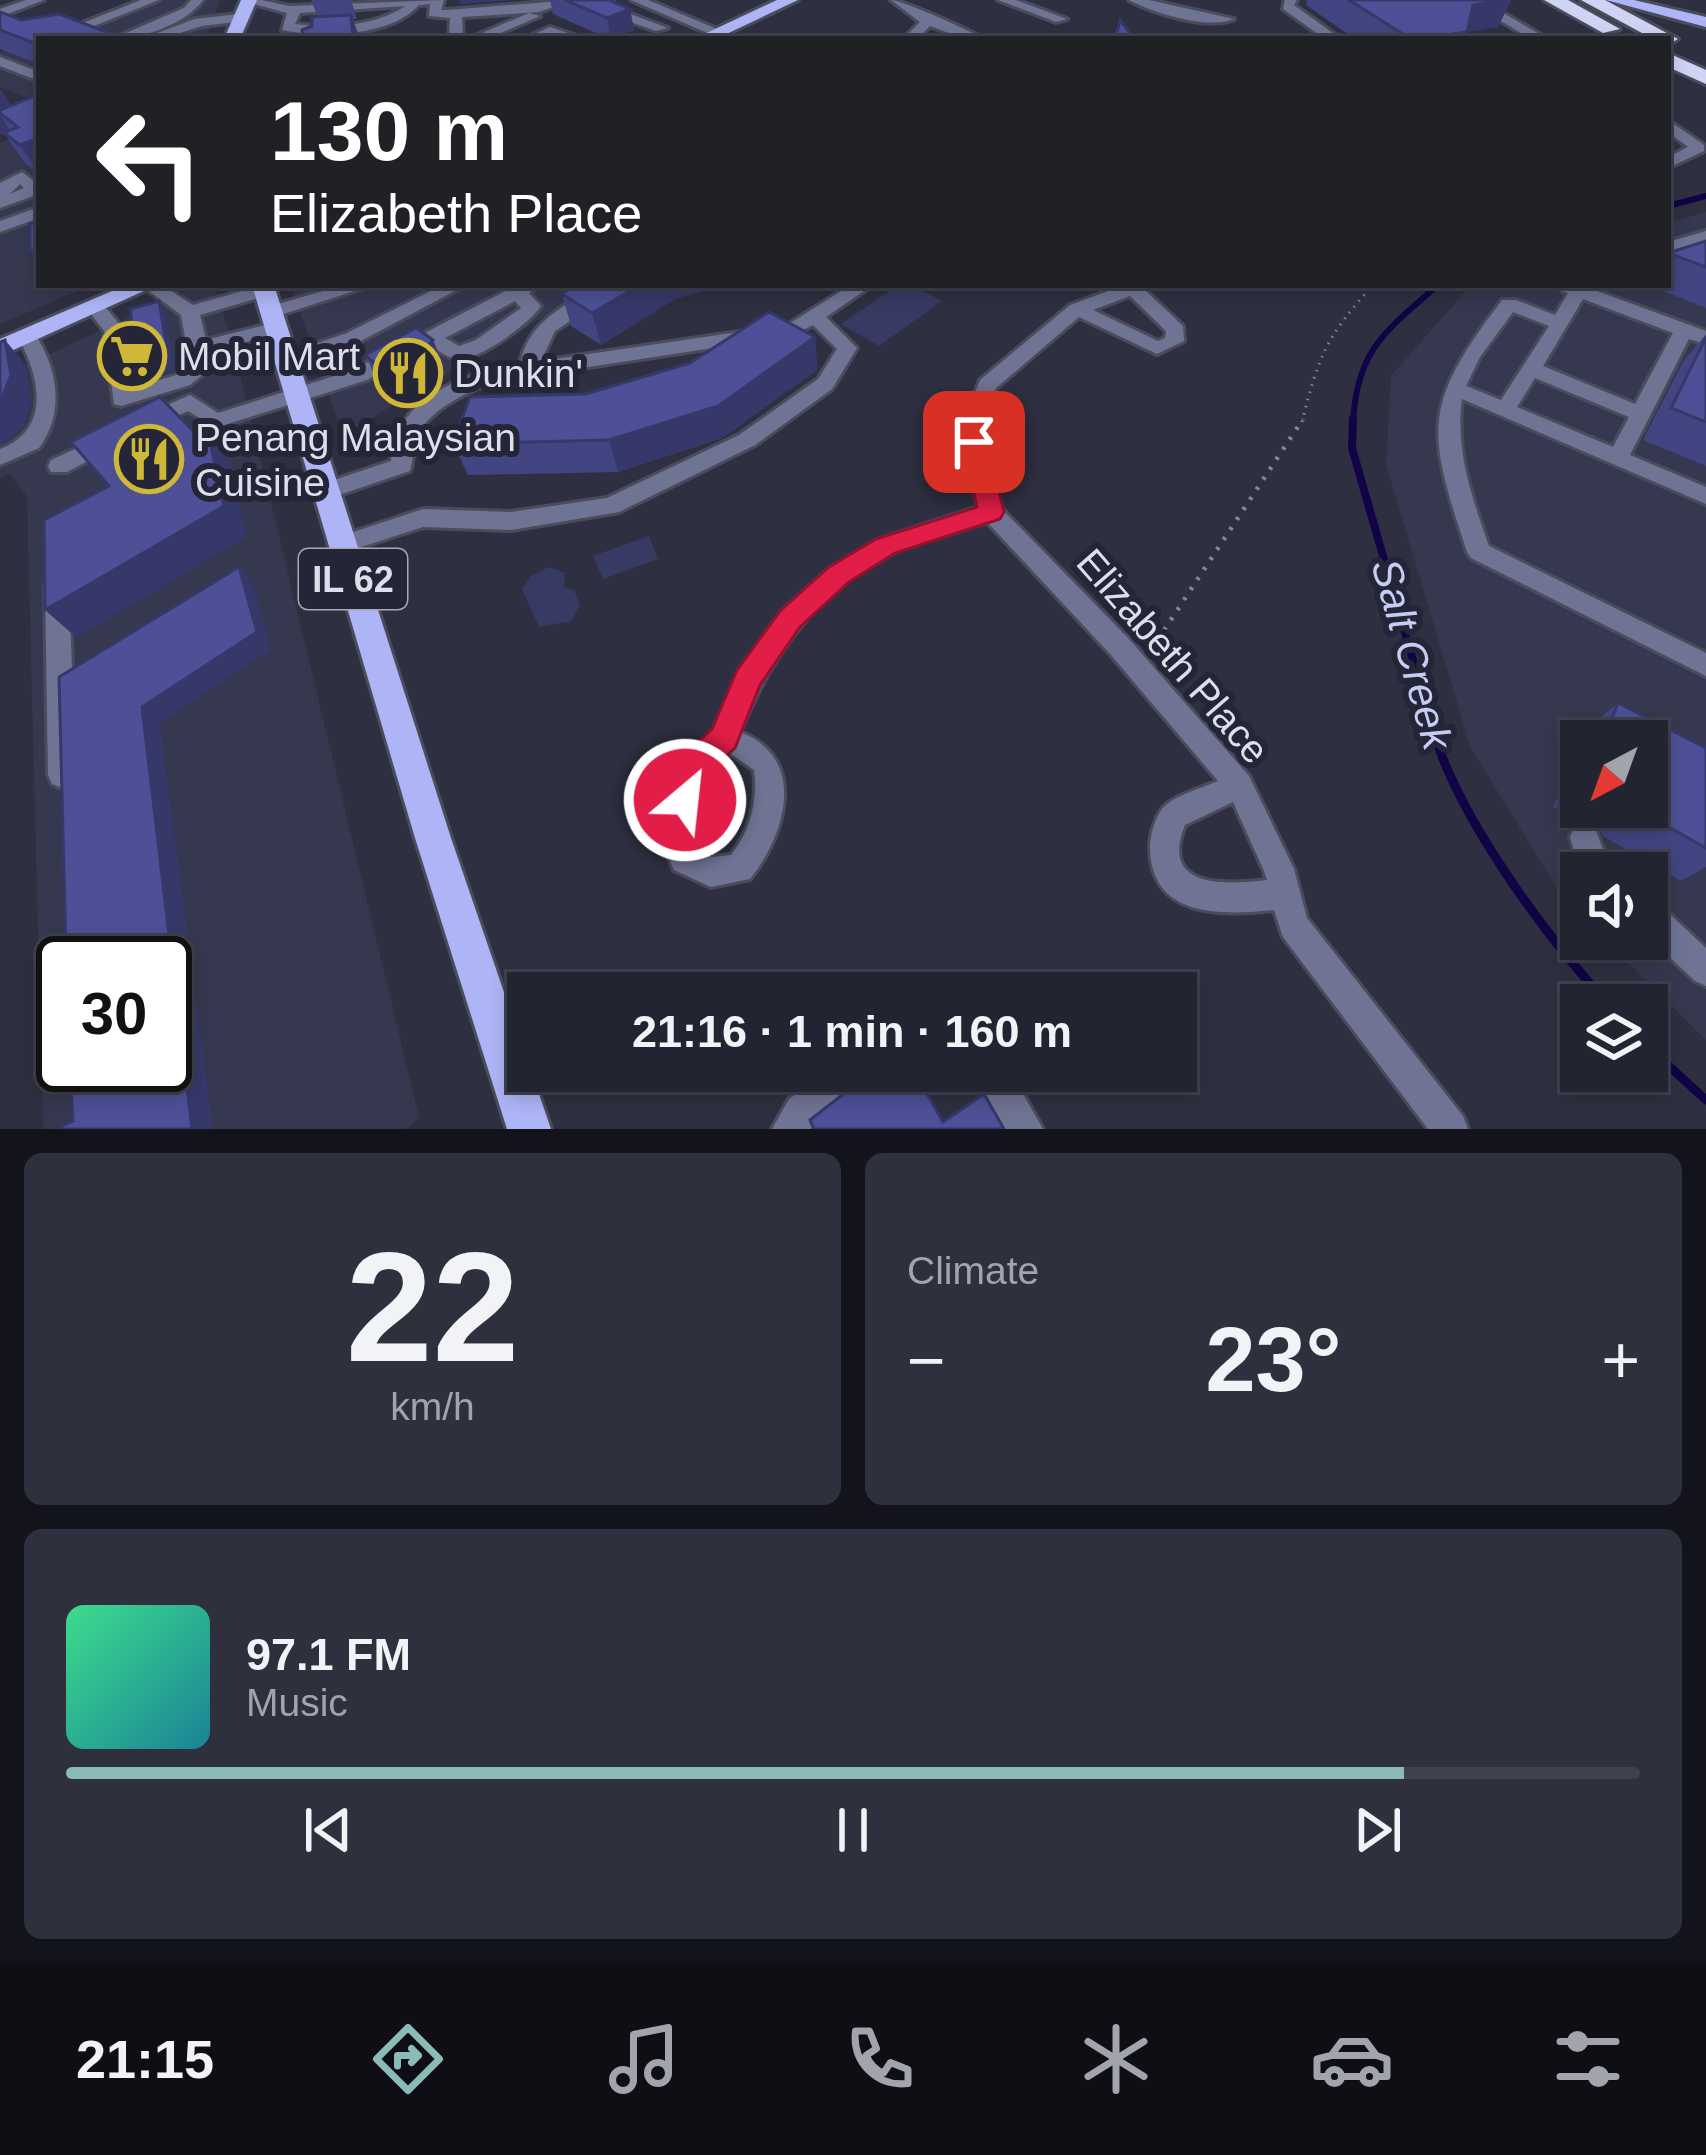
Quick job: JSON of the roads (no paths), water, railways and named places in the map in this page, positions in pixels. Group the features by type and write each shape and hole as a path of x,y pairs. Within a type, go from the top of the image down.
{"highway":[{"path":"1553,0 1584,6 1632,31"},
{"path":"1671,40 1706,58"},
{"path":"1671,60 1706,78"}],"main road":[{"path":"710,36 790,0"},
{"path":"1614,0 1706,18"},
{"path":"1647,0 1706,18"},
{"path":"8,343 137,288"},
{"name":"IL 62","path":"269,304 522,1126"}],"street":[{"path":"0,13 38,0"},
{"path":"57,36 153,0"},
{"path":"240,14 293,6 435,0 434,13 455,14 539,8 567,0"},
{"path":"607,0 595,4 661,28"},
{"path":"637,0 684,19 710,36"},
{"path":"655,7 672,0"},
{"path":"897,0 920,6 928,22 968,36"},
{"path":"1004,0 1054,16 1073,0"},
{"path":"1135,0 1189,15 1228,19"},
{"path":"1231,0 1228,19 1234,35"},
{"path":"1291,0 1287,6 1330,36"},
{"path":"1472,0 1535,36"},
{"path":"293,6 287,27 305,32 404,16 415,1"},
{"path":"126,36 193,6"},
{"path":"162,36 200,22 293,6"},
{"path":"483,36 536,15 539,8"},
{"path":"455,14 455,36"},
{"path":"641,36 684,19"},
{"path":"913,36 928,22"},
{"path":"383,36 406,31"},
{"path":"0,59 20,50"},
{"path":"0,59 36,76"},
{"path":"1671,127 1699,148 1671,162"},
{"path":"0,200 8,183 22,177 36,188"},
{"path":"8,224 36,213"},
{"path":"8,224 36,236"},
{"path":"1671,247 1706,236"},
{"path":"145,288 190,312 269,304 346,288"},
{"path":"287,361 354,337 451,288"},
{"path":"530,366 530,345 539,332 610,288"},
{"path":"327,490 401,465 400,446 411,423 448,395 485,376 770,335 815,317 859,288"},
{"name":"Elizabeth Place","path":"1132,288 1077,309 998,371 979,404 974,442 991,512 1239,785 1279,869 1294,926 1450,1129"},
{"path":"1077,309 1157,348 1174,341 1176,330 1139,288"},
{"path":"1505,410 1576,288 1706,338"},
{"path":"59,466 190,402 215,421 298,398 360,375 430,338 524,289 532,305 467,352 447,350 430,338"},
{"path":"198,348 269,304"},
{"path":"1560,322 1509,304 1459,376 1449,415 1450,461 1479,552 1706,665"},
{"path":"95,307 114,330 121,399 183,380 200,369 190,312"},
{"path":"343,544 423,518 511,521 611,506 696,469 747,440 825,384 847,349 815,317"},
{"path":"1618,458 1684,330"},
{"path":"0,458 34,439 43,421 44,368 8,343"},
{"path":"1531,369 1638,412"},
{"path":"1456,389 1706,496"},
{"path":"724,738 748,746 766,762 773,777 760,845 739,869 711,872 685,860 674,836 695,764 724,738 748,679 790,619 839,574 885,546 991,512"},
{"path":"57,570 63,796"},
{"path":"1239,785 1175,815 1162,846 1165,866 1184,886 1205,897 1285,894"},
{"path":"1585,837 1589,852"},
{"path":"1668,934 1706,970"},
{"path":"790,1129 800,1112 830,1092"},
{"path":"1003,1092 1025,1129"}],"waterway":[{"name":"Salt Creek","path":"1671,205 1706,196"},
{"name":"Salt Creek","path":"1353,422 1368,359 1389,329 1435,288"},
{"name":"Salt Creek","path":"1353,419 1352,448 1433,729"},
{"name":"Salt Creek","path":"1433,729 1462,799 1506,874 1591,984"},
{"name":"Salt Creek","path":"1668,1065 1706,1100"}],"place":[{"name":"Mobil Mart","path":"132,356"},
{"name":"Dunkin'","path":"408,373"},
{"name":"Penang Malaysian Cuisine","path":"149,459"}]}
